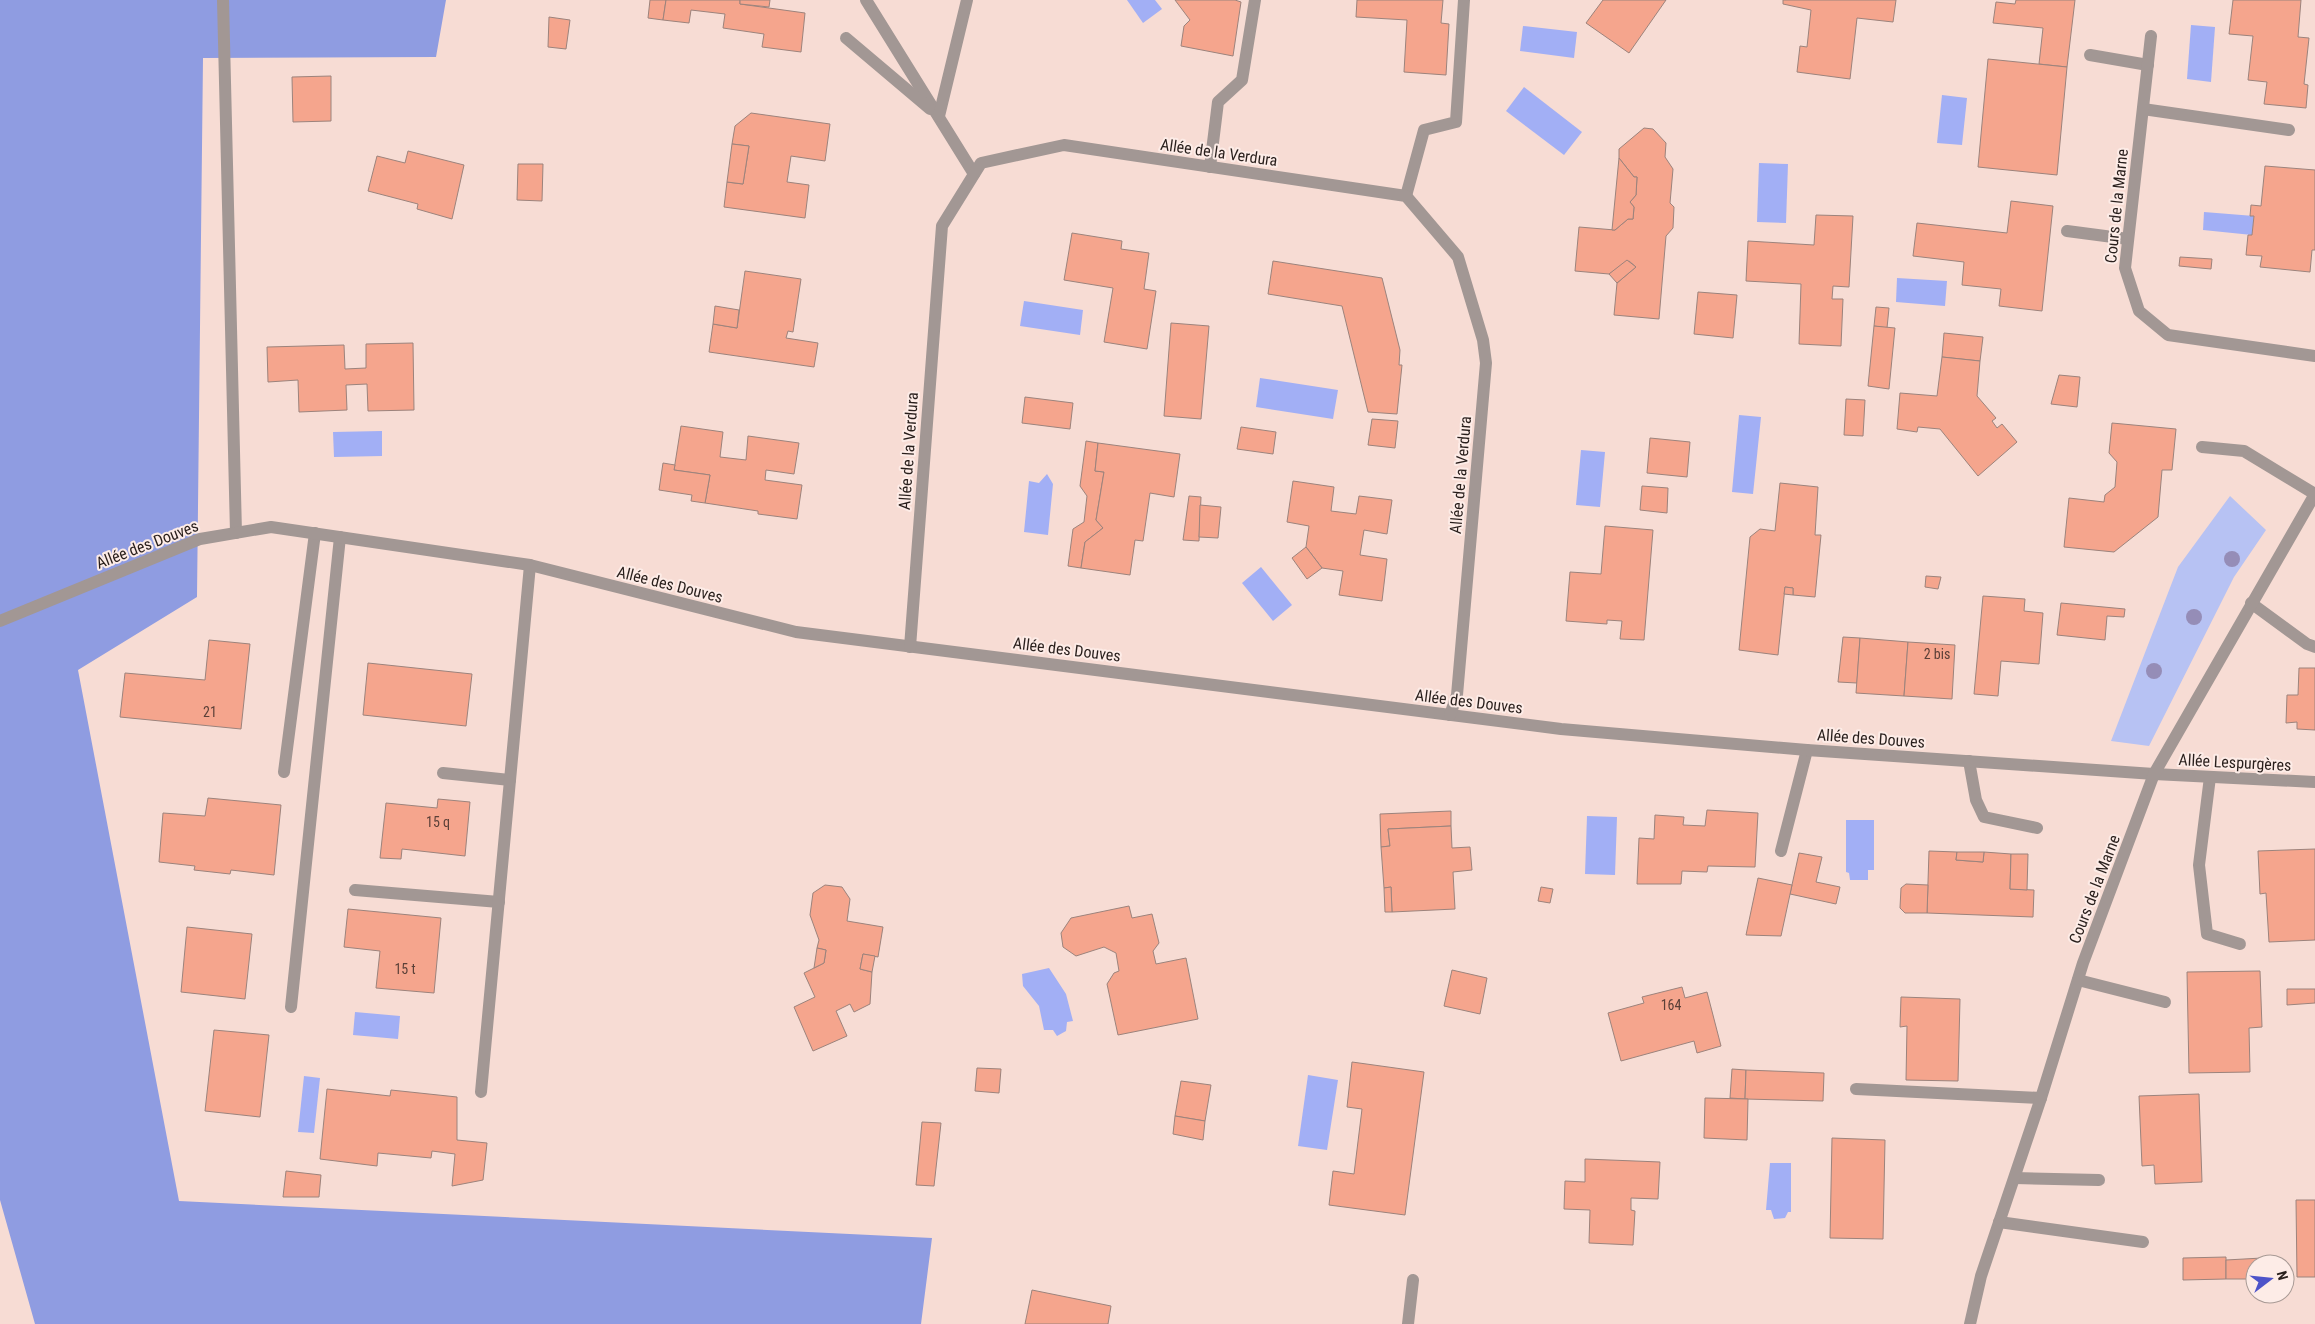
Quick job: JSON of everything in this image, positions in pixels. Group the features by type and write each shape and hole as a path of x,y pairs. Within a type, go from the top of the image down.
{"street":[{"path":"223,0 236,533"},
{"path":"866,0 974,174"},
{"path":"939,116 967,0"},
{"path":"1210,167 1218,102 1242,80 1255,0"},
{"path":"1406,196 1424,130 1456,122 1464,0"},
{"name":"Cours de la Marne","path":"2151,36 2125,268 2139,311 2168,335 2315,356"},
{"path":"846,38 939,116"},
{"path":"2090,56 2148,65"},
{"path":"2143,109 2288,130"},
{"name":"Allée de la Verdura","path":"910,647 942,226 981,163 1064,145 1406,196 1458,257 1483,340 1486,364 1457,695 1450,714"},
{"path":"2066,231 2128,239"},
{"path":"2202,447 2244,451 2315,494"},
{"name":"Cours de la Marne","path":"1970,1324 1981,1276 2041,1098 2078,980 2154,774 2315,494"},
{"name":"Allée des Douves","path":"0,620 200,539 271,527 530,565 796,632 910,647 1561,729 1807,750 2154,774"},
{"path":"284,772 315,533"},
{"path":"291,1007 340,537"},
{"path":"481,1092 530,565"},
{"path":"2251,603 2307,644 2315,647"},
{"path":"1781,851 1807,750"},
{"path":"1969,761 1976,800 1984,817 2037,828"},
{"path":"443,773 510,780"},
{"name":"Allée Lespurgères","path":"2154,774 2315,782"},
{"path":"2210,777 2199,865 2207,934 2240,944"},
{"path":"355,890 499,902"},
{"path":"2078,980 2165,1002"},
{"path":"1856,1089 2041,1098"},
{"path":"2014,1178 2100,1180"},
{"path":"1999,1222 2143,1242"},
{"path":"1408,1324 1413,1280"}],"shaded area":[{"path":"0,0 446,0 436,57 203,58 197,597 78,670 179,1201 932,1238 921,1324 35,1324 0,1200"},
{"path":"1127,0 1155,0 1162,9 1143,23"},
{"path":"2191,25 2215,27 2211,82 2187,79"},
{"path":"1523,26 1577,32 1574,58 1520,51"},
{"path":"1524,87 1582,132 1564,155 1506,111"},
{"path":"1942,95 1967,98 1962,145 1937,143"},
{"path":"1759,163 1788,164 1786,223 1757,222"},
{"path":"2204,212 2254,216 2252,235 2203,230"},
{"path":"1897,278 1947,281 1945,306 1896,302"},
{"path":"1024,301 1083,310 1080,335 1020,326"},
{"path":"1260,378 1338,390 1333,419 1256,407"},
{"path":"1739,415 1761,417 1753,494 1732,492"},
{"path":"382,431 382,456 334,457 333,432"},
{"path":"1581,450 1605,452 1600,507 1576,505"},
{"path":"1047,474 1053,484 1048,535 1024,532 1029,481 1039,483"},
{"path":"2230,496 2266,530 2234,577 2149,746 2111,741 2178,567"},
{"path":"1261,567 1292,605 1273,621 1242,583"},
{"path":"1587,816 1617,817 1615,875 1585,874"},
{"path":"1846,820 1874,820 1874,870 1868,870 1868,880 1850,880 1849,873 1846,872"},
{"path":"1049,968 1066,994 1073,1021 1067,1022 1066,1031 1057,1036 1053,1030 1044,1030 1039,1006 1023,986 1022,974"},
{"path":"355,1012 400,1016 398,1039 353,1035"},
{"path":"1308,1075 1338,1080 1327,1150 1298,1146"},
{"path":"304,1076 320,1078 314,1133 298,1132"},
{"path":"1770,1163 1791,1163 1791,1212 1788,1212 1785,1218 1774,1219 1771,1210 1766,1210"}],"building":[{"path":"650,0 666,0 663,20 648,18"},
{"path":"666,0 740,0 740,4 805,13 801,52 762,47 764,34 723,28 725,14 691,10 689,23 663,20"},
{"path":"740,0 770,0 769,7 740,4"},
{"path":"1175,0 1235,0 1241,2 1233,56 1181,46 1184,26 1190,20"},
{"path":"1357,0 1443,0 1441,23 1449,24 1446,75 1404,72 1407,20 1356,17"},
{"path":"1603,0 1666,0 1629,53 1586,23"},
{"path":"1783,0 1896,0 1893,22 1857,18 1850,79 1797,72 1800,46 1807,47 1811,10 1783,4"},
{"path":"2016,0 2075,0 2067,67 2039,64 2043,28 1993,23 1996,2 2015,4"},
{"path":"2233,0 2301,0 2298,37 2309,38 2304,84 2308,85 2306,108 2264,104 2267,82 2248,80 2253,36 2229,34"},
{"path":"549,17 570,20 566,49 548,47"},
{"path":"1988,59 2067,67 2057,175 1978,167"},
{"path":"331,76 331,121 293,122 292,77"},
{"path":"751,113 830,124 825,161 791,156 787,182 809,185 805,218 724,207 727,182 743,184 749,146 732,144 735,126"},
{"path":"1644,128 1653,129 1666,143 1665,157 1673,169 1670,203 1674,207 1673,228 1666,236 1659,319 1614,315 1617,283 1636,267 1629,261 1609,274 1575,271 1579,227 1615,230 1628,219 1633,219 1634,207 1630,202 1636,195 1637,177 1634,177 1619,158 1619,149"},
{"path":"732,144 749,146 743,184 727,182"},
{"path":"408,151 464,165 452,219 417,209 418,204 368,191 377,156 405,163"},
{"path":"1619,158 1634,177 1637,177 1636,195 1630,202 1634,207 1633,219 1628,219 1615,230 1612,230"},
{"path":"518,164 543,164 542,201 517,200"},
{"path":"2265,166 2315,170 2315,250 2312,250 2310,272 2260,267 2262,256 2246,255 2248,235 2252,235 2254,216 2250,216 2251,205 2261,206"},
{"path":"2011,201 2053,206 2042,311 1999,306 2001,289 1962,285 1964,262 1913,256 1917,223 2007,233"},
{"path":"1816,215 1853,216 1849,287 1833,286 1832,299 1843,299 1841,346 1799,344 1801,284 1746,281 1748,241 1814,245"},
{"path":"1072,233 1122,241 1121,249 1149,253 1144,289 1156,291 1147,349 1104,342 1113,288 1064,280"},
{"path":"2180,257 2212,259 2211,269 2179,266"},
{"path":"1627,260 1636,267 1617,283 1609,274"},
{"path":"1273,261 1382,278 1400,350 1399,365 1402,365 1397,414 1368,412 1342,306 1268,294"},
{"path":"745,271 801,279 793,332 788,331 786,338 818,343 814,367 709,352 713,324 737,328"},
{"path":"1698,292 1737,295 1733,338 1694,334"},
{"path":"715,306 739,310 737,328 713,324"},
{"path":"1876,307 1889,308 1887,328 1874,326"},
{"path":"1171,323 1209,326 1201,419 1164,416"},
{"path":"1874,326 1895,328 1889,389 1868,386"},
{"path":"1944,333 1983,337 1980,361 1942,357"},
{"path":"413,343 414,410 368,411 367,384 346,385 347,410 299,412 298,380 268,382 267,347 344,345 345,369 366,368 366,344"},
{"path":"1942,357 1980,361 1977,396 1996,418 1992,421 1997,428 2002,424 2017,442 1978,476 1940,429 1918,427 1917,432 1897,429 1900,393 1937,396"},
{"path":"2059,375 2080,377 2077,407 2051,404"},
{"path":"1025,397 1073,403 1070,429 1022,423"},
{"path":"1846,399 1865,400 1863,436 1844,435"},
{"path":"1372,419 1398,421 1395,448 1368,445"},
{"path":"2112,423 2176,429 2172,470 2162,470 2158,517 2114,552 2064,547 2069,498 2104,502 2105,495 2115,487 2117,462 2109,453"},
{"path":"681,426 723,432 720,457 746,460 748,436 799,443 794,474 766,470 765,480 802,485 797,519 758,514 758,511 705,503 710,475 674,470"},
{"path":"1241,427 1276,432 1273,454 1237,449"},
{"path":"1650,438 1690,442 1687,477 1647,473"},
{"path":"1086,441 1098,443 1095,471 1104,472 1096,520 1103,528 1085,542 1081,568 1068,566 1073,529 1084,522 1087,496 1080,486"},
{"path":"1098,443 1180,454 1174,497 1150,493 1143,541 1135,540 1130,575 1081,568 1085,542 1103,528 1096,520 1104,472 1095,471"},
{"path":"663,463 675,465 674,470 710,475 705,503 691,501 692,495 659,490"},
{"path":"1293,481 1334,487 1331,511 1356,514 1359,496 1392,500 1387,534 1364,530 1360,555 1387,559 1382,601 1339,595 1343,571 1322,568 1306,547 1309,526 1287,522"},
{"path":"1780,483 1818,487 1815,535 1821,535 1815,597 1793,595 1793,588 1785,587 1778,655 1739,650 1750,537 1760,529 1775,531"},
{"path":"1642,486 1668,488 1667,513 1640,510"},
{"path":"1189,496 1201,497 1199,541 1183,540"},
{"path":"1200,505 1221,507 1218,538 1199,537"},
{"path":"1605,526 1653,530 1644,640 1620,639 1622,621 1607,620 1607,624 1566,621 1570,572 1601,574"},
{"path":"1306,547 1322,568 1307,579 1292,558"},
{"path":"1926,576 1941,577 1938,589 1925,587"},
{"path":"1785,587 1793,588 1793,595 1784,594"},
{"path":"1983,596 2025,599 2024,611 2043,613 2039,664 2001,661 1998,696 1974,694"},
{"path":"2061,603 2125,609 2124,617 2107,616 2105,640 2057,635"},
{"path":"1843,637 1860,638 1857,683 1838,682"},
{"path":"1860,638 1908,642 1904,696 1856,693"},
{"path":"209,640 250,644 241,729 120,717 125,673 205,680"},
{"path":"1908,642 1955,645 1952,699 1904,696"},
{"path":"368,663 472,674 466,726 363,715"},
{"path":"2299,668 2315,668 2315,730 2297,729 2297,722 2286,723 2287,695 2298,695"},
{"path":"208,798 281,805 274,875 231,870 230,874 194,870 195,866 159,862 163,813 205,816"},
{"path":"438,799 470,802 465,856 402,849 401,859 380,858 386,803 437,808"},
{"path":"1707,810 1758,813 1755,867 1708,866 1707,872 1682,871 1681,884 1637,884 1639,838 1654,839 1655,815 1684,817 1683,825 1705,826"},
{"path":"1451,811 1451,826 1388,829 1390,846 1381,847 1380,814"},
{"path":"1451,826 1452,848 1470,847 1472,870 1453,872 1455,909 1392,912 1391,887 1384,888 1381,847 1390,846 1388,829"},
{"path":"2315,849 2315,940 2269,942 2266,893 2260,894 2258,851"},
{"path":"1929,851 1957,852 1956,860 1983,862 1984,852 2011,854 2010,889 2034,890 2033,917 1927,913"},
{"path":"1957,852 1984,852 1983,862 1956,860"},
{"path":"1799,853 1822,857 1816,882 1840,887 1836,904 1790,894"},
{"path":"2011,854 2028,854 2027,890 2010,889"},
{"path":"1758,878 1792,885 1781,936 1746,935"},
{"path":"1906,884 1928,885 1927,913 1905,913 1900,908 1901,888"},
{"path":"825,885 842,887 850,899 847,921 883,927 878,957 863,954 860,969 872,972 870,1004 854,1012 850,1004 836,1011 847,1036 813,1051 794,1007 815,997 804,973 824,963 826,950 817,948 819,940 810,915 813,893"},
{"path":"1391,887 1392,912 1385,912 1384,888"},
{"path":"1541,887 1553,889 1550,903 1538,901"},
{"path":"1129,906 1132,918 1152,914 1159,943 1153,951 1156,964 1186,958 1198,1019 1118,1035 1107,984 1114,973 1119,971 1116,953 1104,947 1076,956 1063,947 1061,933 1071,918"},
{"path":"348,909 441,918 434,993 376,988 380,951 344,947"},
{"path":"187,927 252,934 245,999 181,992"},
{"path":"817,948 826,950 824,963 814,968"},
{"path":"863,954 875,956 872,972 860,969"},
{"path":"1452,970 1487,978 1480,1014 1444,1006"},
{"path":"2260,971 2262,1027 2249,1028 2250,1072 2189,1073 2187,972"},
{"path":"1682,987 1685,998 1707,992 1721,1046 1697,1053 1694,1041 1621,1061 1608,1013 1644,1003 1642,997"},
{"path":"2287,989 2315,989 2315,1003 2287,1005"},
{"path":"1901,997 1960,999 1958,1081 1906,1080 1907,1026 1900,1027"},
{"path":"214,1030 269,1035 260,1117 205,1111"},
{"path":"1352,1062 1424,1072 1405,1215 1329,1205 1333,1171 1354,1174 1362,1109 1347,1107"},
{"path":"977,1068 1001,1069 999,1093 975,1091"},
{"path":"1732,1069 1746,1070 1745,1099 1730,1098"},
{"path":"1746,1070 1824,1073 1823,1101 1745,1099"},
{"path":"1181,1081 1211,1085 1205,1121 1175,1116"},
{"path":"327,1089 390,1096 391,1090 457,1097 457,1140 487,1143 483,1180 452,1186 455,1154 432,1151 431,1158 378,1153 377,1166 320,1159"},
{"path":"2199,1094 2202,1182 2155,1184 2154,1165 2142,1166 2139,1096"},
{"path":"1705,1098 1748,1099 1747,1140 1704,1138"},
{"path":"1175,1116 1205,1121 1203,1140 1173,1134"},
{"path":"922,1122 941,1123 934,1186 916,1185"},
{"path":"1832,1138 1885,1140 1883,1239 1830,1238"},
{"path":"1585,1159 1660,1162 1658,1199 1631,1198 1631,1210 1635,1211 1633,1245 1589,1243 1590,1210 1564,1209 1565,1181 1585,1182"},
{"path":"286,1171 321,1175 319,1197 283,1197"},
{"path":"2296,1200 2315,1200 2315,1277 2297,1277"},
{"path":"2226,1257 2226,1279 2183,1280 2183,1258"},
{"path":"2245,1259 2245,1279 2226,1279 2226,1260"},
{"path":"1032,1290 1111,1306 1108,1324 1025,1324"}]}
